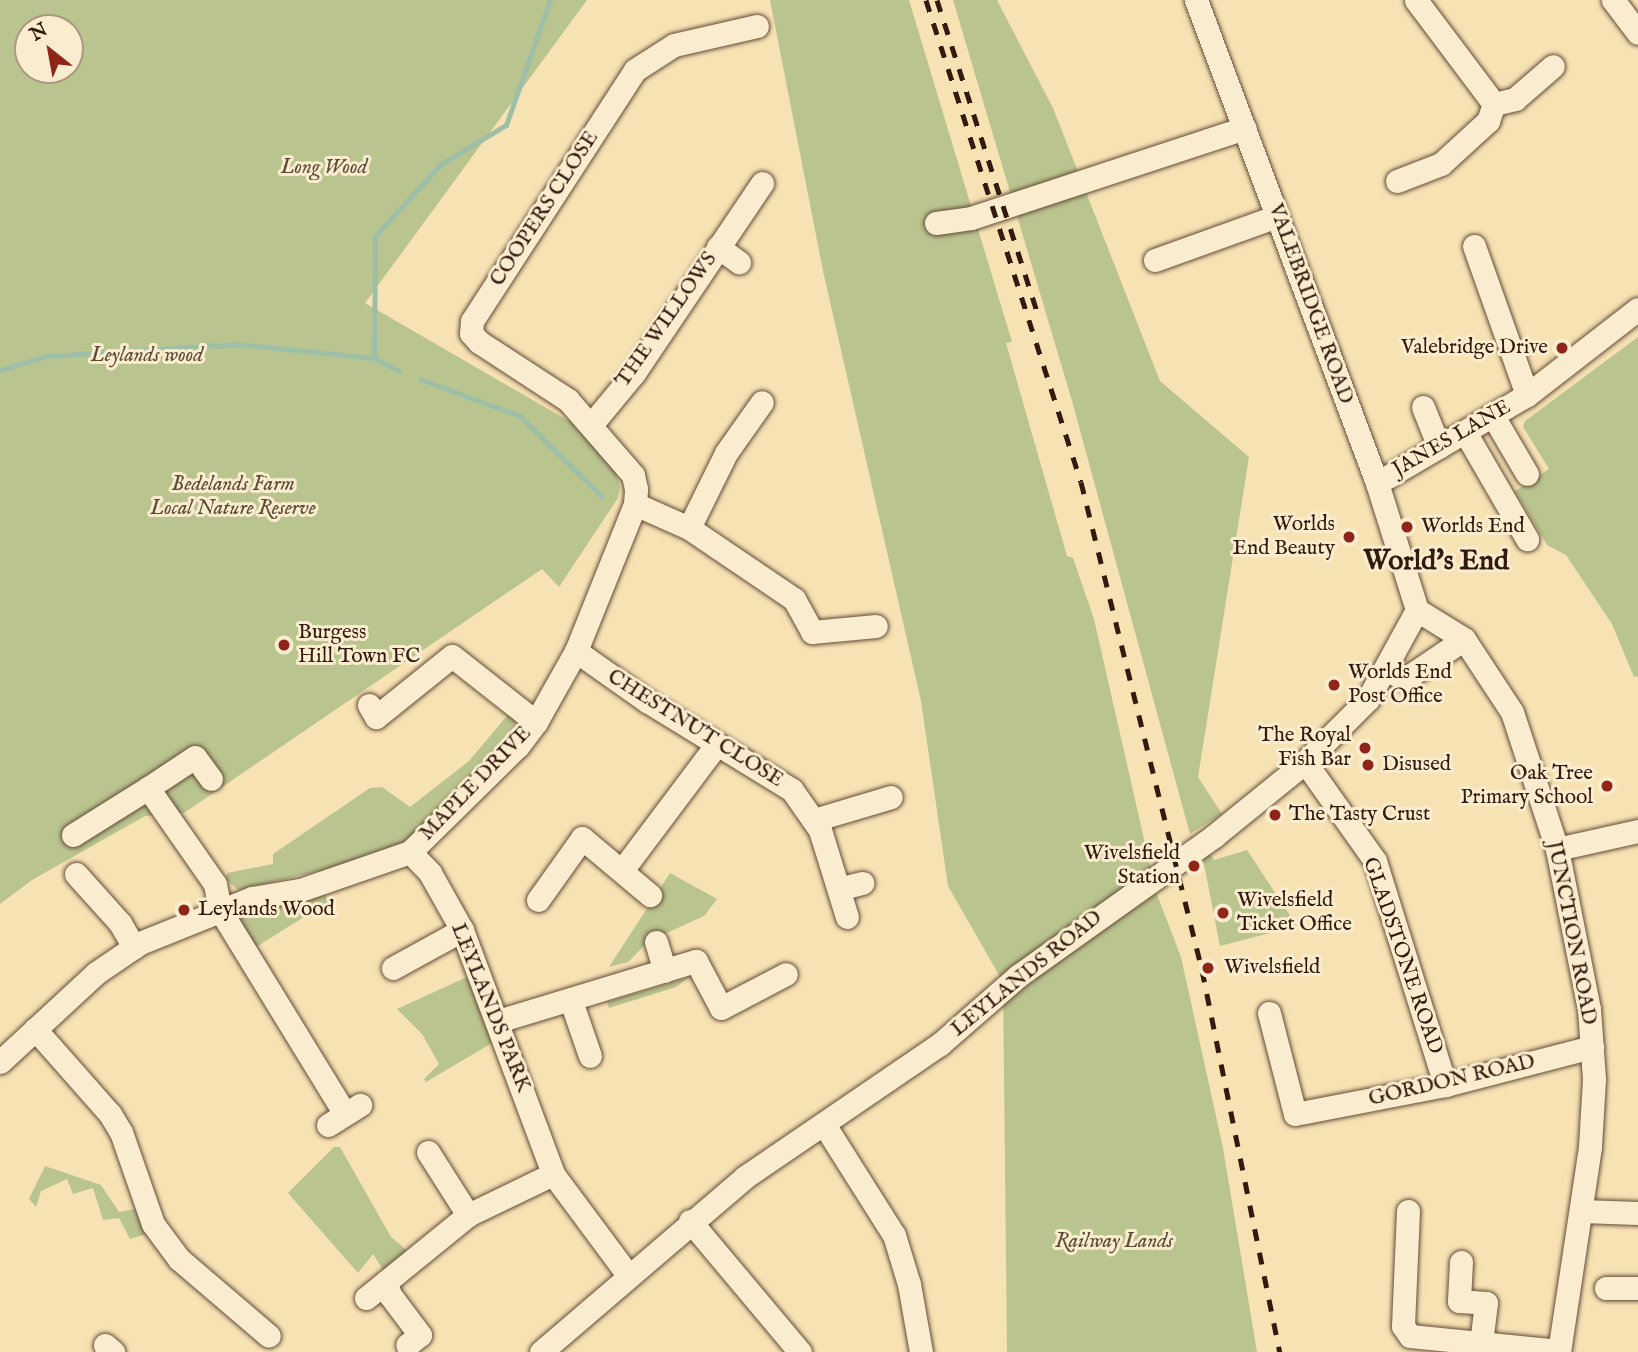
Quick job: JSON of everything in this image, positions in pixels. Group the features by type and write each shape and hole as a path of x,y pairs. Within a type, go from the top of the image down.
{"street":[{"name":"VALEBRIDGE ROAD","path":"1196,0 1377,483 1417,610"},
{"path":"1416,0 1494,104"},
{"path":"1613,0 1638,33"},
{"name":"COOPERS CLOSE","path":"591,425 568,400 479,342 471,333 472,321 635,70 674,45 757,26"},
{"path":"1494,104 1516,99 1553,66"},
{"path":"1407,170 1441,164 1464,146 1488,121 1494,104"},
{"path":"936,223 971,218 1245,128"},
{"name":"THE WILLOWS","path":"591,425 634,373 762,183"},
{"path":"1155,260 1277,216"},
{"name":"JANES LANE","path":"1474,246 1527,396"},
{"path":"718,247 739,262"},
{"name":"JANES LANE","path":"1377,483 1527,396 1638,309"},
{"path":"689,528 726,453 761,402"},
{"path":"1423,407 1439,447"},
{"path":"1493,416 1527,474"},
{"path":"591,425 632,475 635,504 689,528 794,599 812,632 876,625"},
{"path":"1465,432 1527,539"},
{"name":"MAPLE DRIVE","path":"0,1062 96,973 134,947 252,898 300,890 410,852 536,722 576,651 635,504"},
{"path":"1387,670 1405,679 1470,647 1417,610"},
{"name":"LEYLANDS ROAD","path":"541,1352 690,1221 746,1177 825,1126 940,1044 1018,976 1214,836 1305,762 1350,720 1387,670 1417,610"},
{"name":"JUNCTION ROAD","path":"1470,647 1512,712 1564,847 1589,1009 1592,1047 1591,1133 1559,1351"},
{"name":"CHESTNUT CLOSE","path":"576,651 716,745 792,790 814,820 852,885 848,917"},
{"path":"369,705 376,717 452,656 536,722"},
{"path":"623,869 716,745"},
{"path":"73,835 195,757 211,779"},
{"name":"GLADSTONE ROAD","path":"1305,762 1375,861 1445,1085"},
{"path":"148,788 215,884 220,910 344,1114"},
{"path":"814,820 891,797"},
{"path":"1564,847 1638,831"},
{"path":"538,900 582,838 623,869 650,895"},
{"name":"LEYLANDS PARK","path":"410,852 430,873 462,930 553,1174 628,1275"},
{"path":"76,874 120,923 134,947"},
{"path":"393,968 462,930"},
{"path":"656,942 665,971"},
{"path":"498,1021 696,961 721,1007 786,974"},
{"path":"571,1001 590,1056"},
{"name":"GORDON ROAD","path":"1269,1013 1295,1114 1445,1085 1592,1047"},
{"path":"35,1028 110,1114 121,1132 153,1224 179,1259 269,1336"},
{"path":"825,1126 894,1235 909,1284 920,1352"},
{"path":"428,1152 468,1215"},
{"path":"366,1298 468,1215 553,1174"},
{"path":"1408,1211 1405,1332 1410,1336 1559,1351"},
{"path":"1581,1211 1638,1213"},
{"path":"690,1221 800,1352"},
{"path":"1461,1262 1459,1301 1486,1303 1481,1343"},
{"path":"389,1279 390,1295 420,1335 407,1345"},
{"path":"1606,1288 1638,1288"}],"green space":[{"name":"Bedelands Farm Local Nature Reserve","path":"0,0 587,0 365,303 581,428 616,472 620,487 618,498 559,587 542,569 184,813 145,816 32,880 0,904"},
{"name":"Railway Lands","path":"770,0 909,0 1012,342 1006,343 1067,556 1073,558 1094,619 1156,892 1181,957 1223,1148 1257,1352 1007,1352 1003,982 948,886 921,701 823,271"},
{"path":"953,0 997,0 1053,108 1160,381 1249,457 1198,777 1222,814 1190,834 1072,401"},
{"path":"1638,337 1638,676 1634,677 1612,624 1566,555 1547,545 1515,491 1549,469 1523,427 1525,421"},
{"path":"511,711 518,731 406,844 349,864 238,890 226,879 227,873 273,864 273,854 370,788 382,787 410,807 469,761"},
{"path":"1247,850 1297,926 1220,946 1203,859 1209,853 1214,860"},
{"path":"670,873 717,899 704,916 649,941 628,962 609,967"},
{"path":"325,895 328,902 256,947 238,921 245,913"},
{"path":"467,977 492,1043 426,1082 424,1079 439,1064 422,1034 397,1009"},
{"path":"688,978 676,987 609,1008 607,1002"},
{"path":"334,1147 340,1147 391,1237 410,1253 385,1273 373,1254 358,1273 288,1193"},
{"path":"45,1166 101,1185 119,1212 135,1209 146,1234 130,1239 119,1218 103,1220 93,1188 73,1194 67,1179 41,1191 36,1207 29,1199"}],"waterway":[{"path":"374,358 375,236 441,164 506,125 550,0"},
{"path":"0,370 47,356 236,344 374,358 399,371"},
{"path":"420,379 520,416 601,496"}],"railway":[{"path":"926,0 1081,482 1202,970 1280,1352"},
{"path":"937,0 1039,317"}],"place":[{"name":"Valebridge Drive","path":"1562,348"},
{"name":"Worlds End","path":"1407,527"},
{"name":"Worlds End Beauty","path":"1349,537"},
{"name":"Burgess Hill Town FC","path":"284,645"},
{"name":"Worlds End Post Office","path":"1334,685"},
{"name":"The Royal Fish Bar","path":"1365,748"},
{"name":"Disused","path":"1368,765"},
{"name":"Oak Tree Primary School","path":"1607,786"},
{"name":"The Tasty Crust","path":"1275,815"},
{"name":"Wivelsfield Station","path":"1194,866"},
{"name":"Leylands Wood","path":"184,910"},
{"name":"Wivelsfield Ticket Office","path":"1223,913"},
{"name":"Wivelsfield","path":"1208,968"}],"district":[{"name":"World's End","path":"1436,562"}],"park label":[{"name":"Long Wood","path":"324,168"},
{"name":"Leylands wood","path":"147,356"}]}
